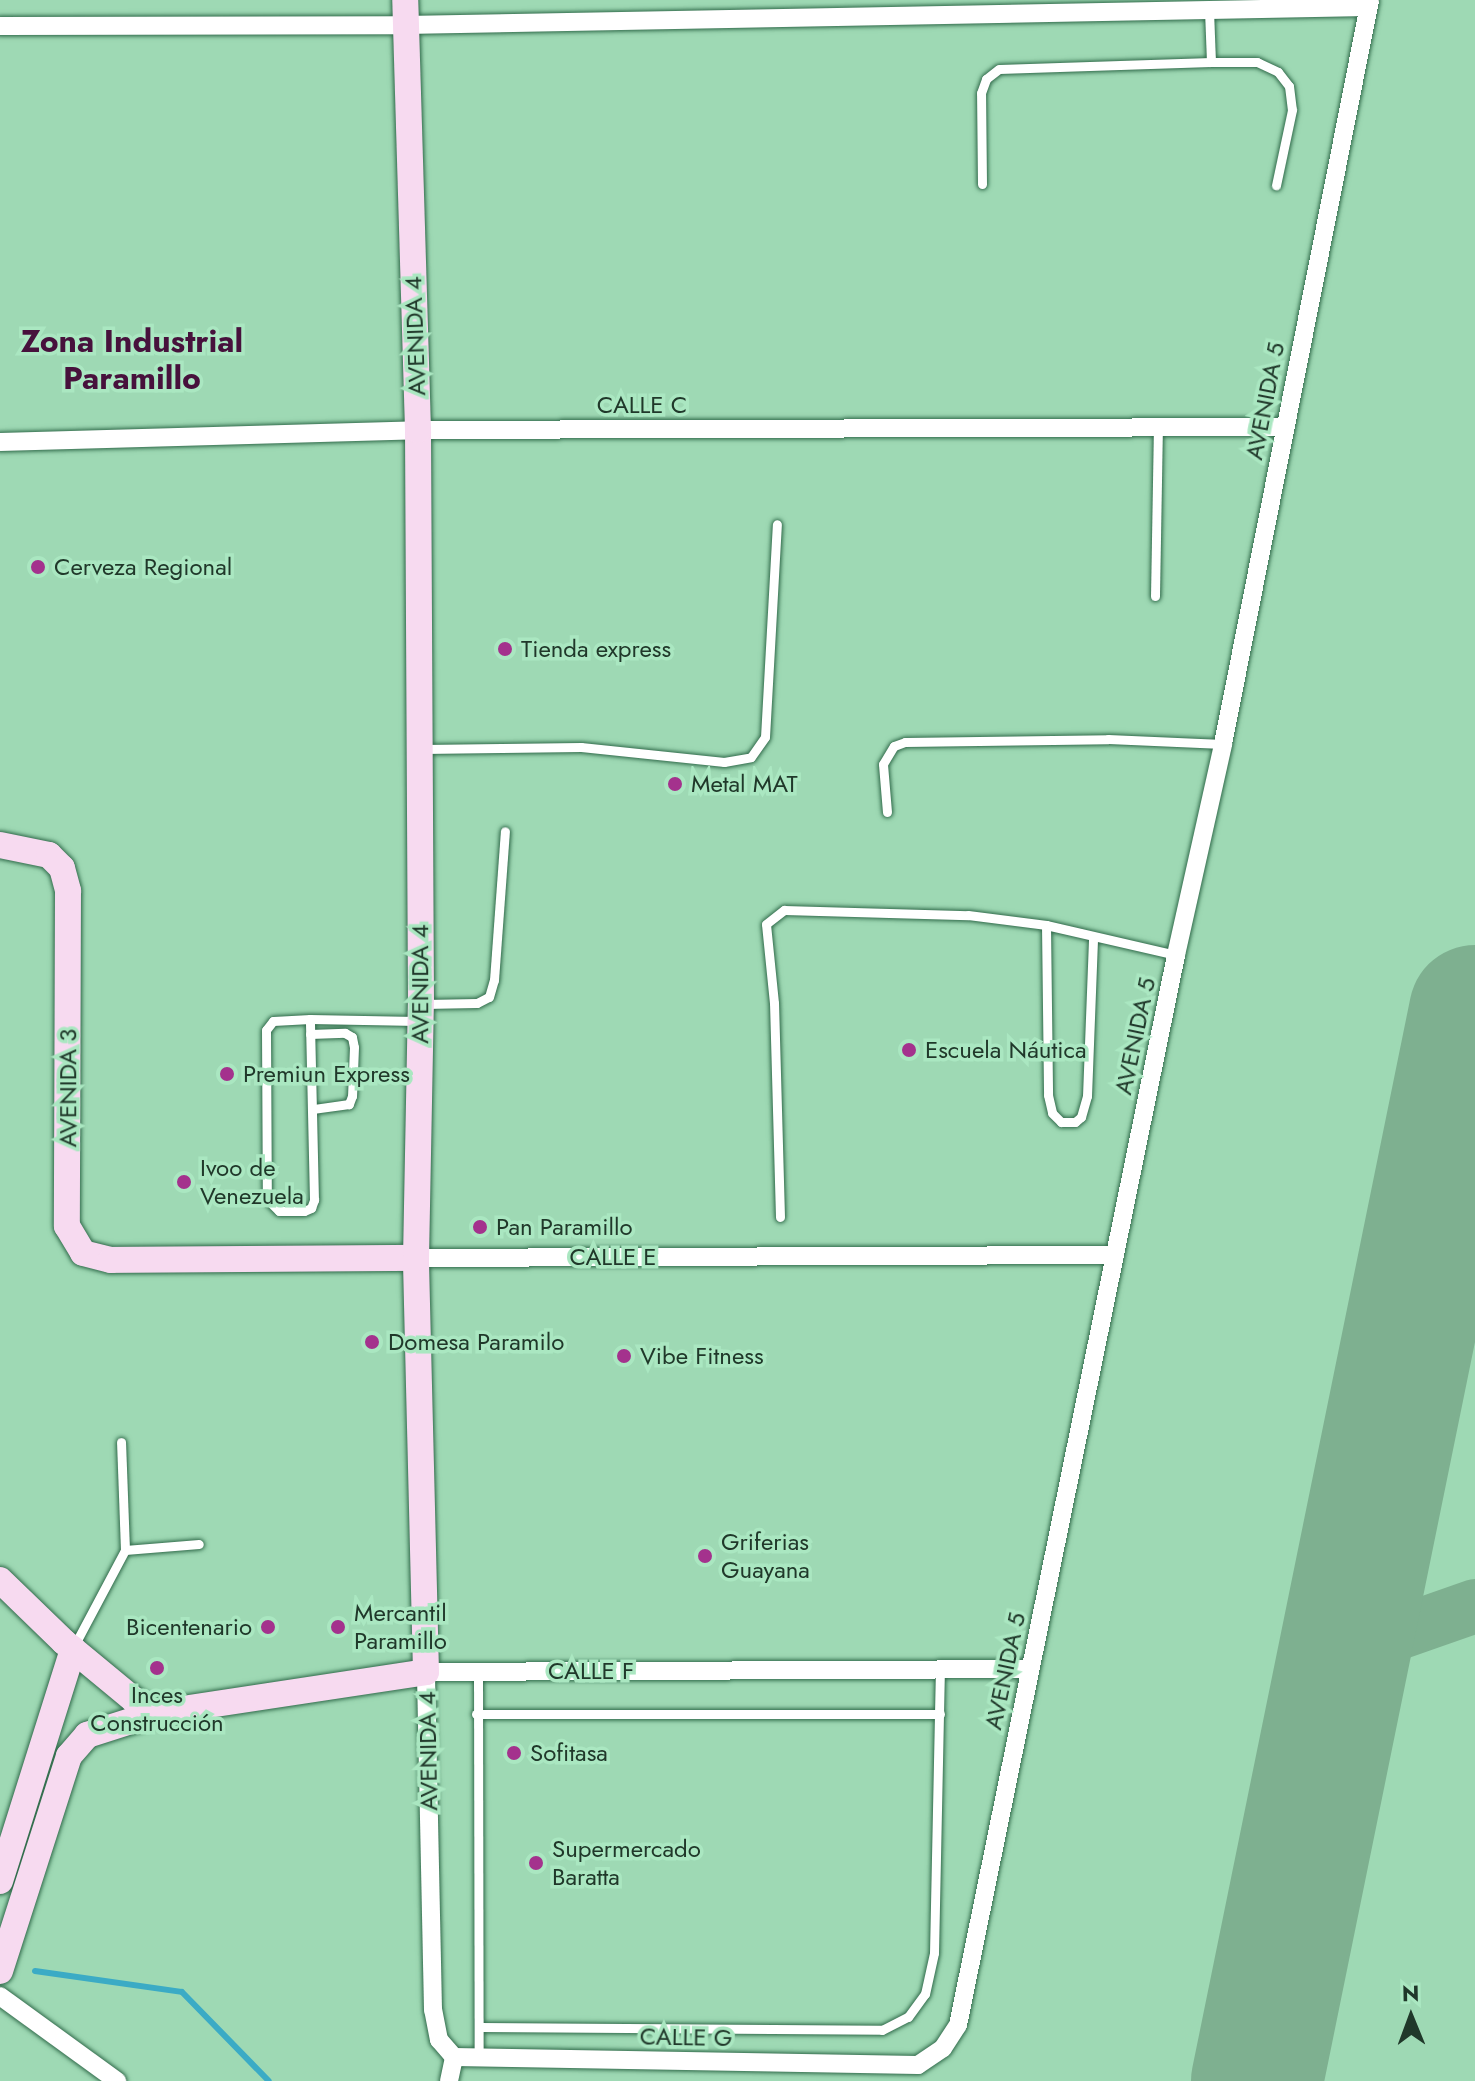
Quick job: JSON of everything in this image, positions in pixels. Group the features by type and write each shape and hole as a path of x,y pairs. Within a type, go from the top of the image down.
{"main road":[{"name":"AVENIDA 4","path":"405,12 418,430 421,1013 416,1258 426,1672"},
{"name":"AVENIDA 3","path":"0,845 49,855 62,868 68,891 67,1226 83,1253 111,1260"},
{"name":"CALLE E","path":"111,1260 416,1258"},
{"path":"0,1580 73,1649 134,1700 156,1713"},
{"path":"0,1881 6,1836 73,1649"},
{"name":"CALLE F","path":"0,1971 69,1756 87,1735 156,1713 426,1672"}],"street":[{"path":"0,26 405,12 1209,10 1369,3"},
{"name":"AVENIDA 5","path":"918,2065 943,2048 958,2025 1176,955 1223,744 1369,3"},
{"name":"CALLE C","path":"0,442 418,430 1285,427"},
{"name":"CALLE E","path":"416,1258 1115,1255"},
{"name":"CALLE F","path":"426,1672 1030,1669"},
{"name":"AVENIDA 4","path":"426,1672 433,2010 439,2040 454,2057"},
{"path":"0,1996 117,2081"},
{"path":"449,2081 454,2057"},
{"name":"CALLE G","path":"454,2057 918,2065"}],"lane":[{"path":"1209,10 1211,62"},
{"path":"982,184 981,93 986,79 999,69 1257,62 1278,72 1289,86 1292,110 1276,185"},
{"path":"1155,596 1158,427"},
{"path":"418,749 581,747 724,762 751,757 765,737 777,524"},
{"path":"887,812 883,764 894,746 905,742 1108,739 1223,744"},
{"path":"310,1019 311,1208 279,1211 267,1199 266,1030 273,1021 310,1019 421,1013 477,1003 489,997 494,980 505,831"},
{"path":"780,1217 774,1003 766,924 784,910 968,915 1046,925 1176,955"},
{"path":"1046,925 1048,1095 1052,1113 1061,1122 1075,1122 1081,1117 1087,1096 1093,937"},
{"path":"310,1034 345,1033 352,1037 354,1047 349,1104 312,1109"},
{"path":"73,1649 125,1550 121,1442"},
{"path":"125,1550 199,1544"},
{"path":"479,2027 882,2030 908,2017 925,1994 934,1953 940,1669"},
{"path":"478,1671 479,2058"},
{"path":"476,1714 940,1714"}],"waterway":[{"path":"35,1971 182,1992 269,2081"}],"taxiway":[{"path":"1344,1652 1475,1606"}],"runway":[{"path":"1257,2081 1475,1011"}],"place":[{"name":"Cerveza Regional","path":"38,567"},
{"name":"Tienda express","path":"505,649"},
{"name":"Metal MAT","path":"675,784"},
{"name":"Escuela Náutica","path":"909,1050"},
{"name":"Premiun Express","path":"227,1074"},
{"name":"Ivoo de Venezuela","path":"184,1182"},
{"name":"Pan Paramillo","path":"480,1227"},
{"name":"Domesa Paramilo","path":"372,1342"},
{"name":"Vibe Fitness","path":"624,1356"},
{"name":"Griferias Guayana","path":"705,1556"},
{"name":"Bicentenario","path":"268,1627"},
{"name":"Mercantil Paramillo","path":"338,1627"},
{"name":"Inces Construcción","path":"157,1668"},
{"name":"Sofitasa","path":"514,1753"},
{"name":"Supermercado Baratta","path":"536,1863"}],"district":[{"name":"Zona Industrial Paramillo","path":"132,360"}]}
